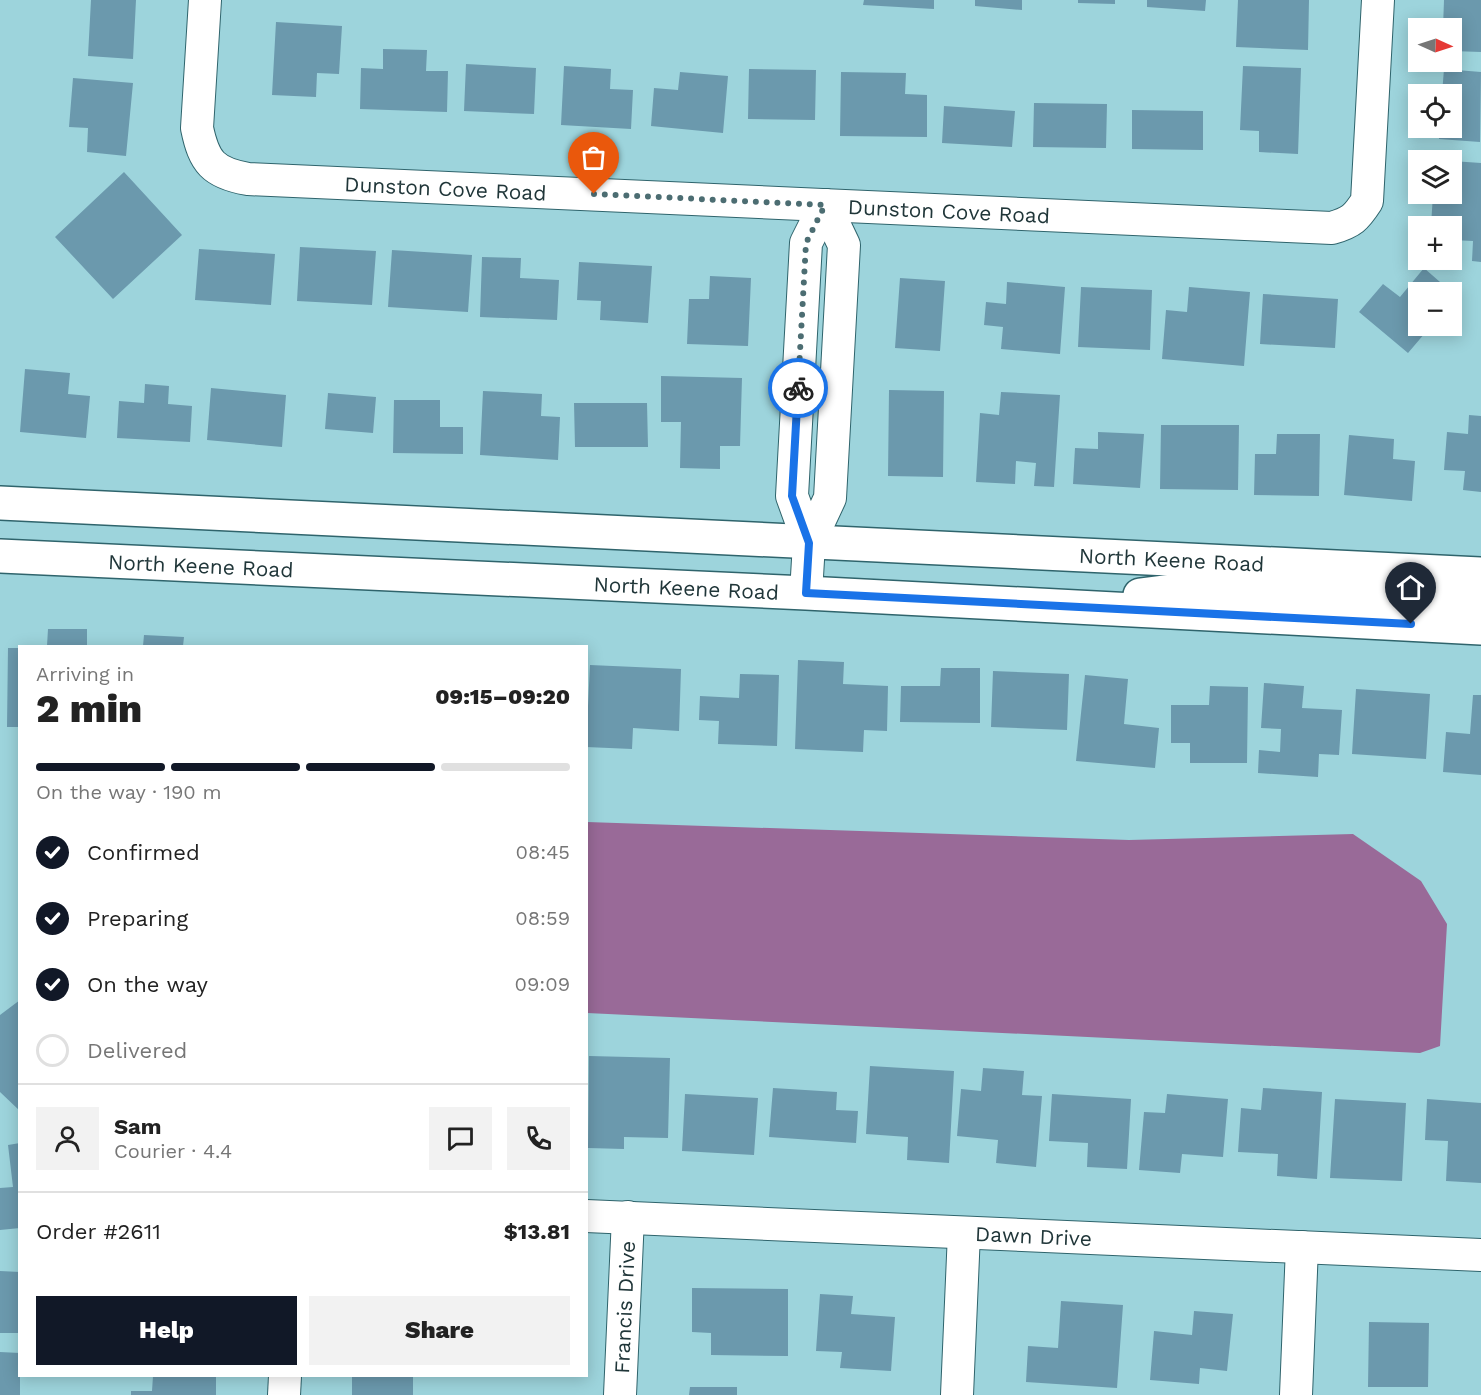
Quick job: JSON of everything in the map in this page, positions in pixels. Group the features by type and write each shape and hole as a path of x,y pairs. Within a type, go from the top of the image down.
{"main road":[{"name":"North Keene Road","path":"0,503 1481,574"},
{"name":"North Keene Road","path":"0,556 806,593 1481,628"},
{"path":"1060,606 1187,589 1481,604"}],"street":[{"name":"Dunston Cove Road","path":"205,0 197,128 201,149 211,164 229,176 248,179 1332,228 1349,223 1367,201 1378,0"},
{"path":"806,593 809,543 792,496 806,243 825,205"},
{"name":"Dawn Drive","path":"588,1215 1481,1255"},
{"name":"Francis Drive","path":"620,1395 628,1217"},
{"path":"957,1395 964,1233"},
{"path":"1296,1395 1302,1247"},
{"path":"284,1395 285,1377"}],"shaded area":[{"path":"588,822 1129,840 1353,834 1421,881 1447,924 1440,1046 1420,1053 588,1013"}],"building":[{"path":"91,0 136,0 133,59 88,56"},
{"path":"864,0 934,0 934,9 863,5"},
{"path":"975,0 1022,0 1022,10 975,6"},
{"path":"1078,0 1115,0 1115,4 1078,3"},
{"path":"1147,0 1206,0 1205,11 1147,7"},
{"path":"1238,0 1309,0 1308,50 1236,47"},
{"path":"1444,0 1481,0 1481,52 1462,51 1462,18 1443,18"},
{"path":"276,22 342,26 339,74 317,73 316,97 272,95"},
{"path":"383,49 427,50 426,71 448,71 447,112 360,109 361,68 383,69"},
{"path":"466,64 536,68 534,114 464,111"},
{"path":"564,66 611,69 610,89 633,90 631,129 561,125"},
{"path":"1243,66 1301,68 1298,154 1259,152 1259,131 1240,130"},
{"path":"749,69 816,70 815,120 748,119"},
{"path":"680,72 728,76 723,133 651,126 654,88 678,90"},
{"path":"841,72 906,73 905,94 927,95 927,137 840,136"},
{"path":"1444,72 1481,72 1480,142 1439,139 1462,138 1462,84 1443,84"},
{"path":"73,78 133,83 126,156 87,152 88,128 69,127"},
{"path":"1034,103 1107,104 1106,148 1033,147"},
{"path":"944,106 1015,111 1012,147 942,143"},
{"path":"1132,110 1203,111 1203,150 1132,149"},
{"path":"1462,162 1481,163 1481,262 1472,261 1473,241 1462,240 1462,216 1432,216 1432,204 1462,204"},
{"path":"124,172 182,235 113,299 55,237"},
{"path":"300,247 376,251 372,305 297,301"},
{"path":"199,249 275,254 271,305 195,300"},
{"path":"392,250 472,255 468,312 388,307"},
{"path":"482,257 521,258 520,278 559,280 557,320 480,317"},
{"path":"579,262 652,266 648,323 600,320 601,301 577,300"},
{"path":"1422,270 1426,270 1440,282 1412,282"},
{"path":"710,276 751,278 748,346 687,344 689,299 709,299"},
{"path":"900,278 945,281 940,351 895,348"},
{"path":"1007,282 1065,287 1060,354 1001,349 1003,327 984,325 986,302 1006,304"},
{"path":"1383,284 1400,297 1408,287 1408,336 1422,336 1408,353 1359,312"},
{"path":"1081,287 1152,290 1150,350 1078,347"},
{"path":"1189,287 1250,292 1244,366 1162,359 1166,310 1187,312"},
{"path":"1263,294 1338,299 1335,348 1260,344"},
{"path":"25,369 70,373 68,394 90,396 86,438 20,432"},
{"path":"661,376 742,378 740,446 720,446 720,469 680,468 681,422 661,422"},
{"path":"145,384 169,386 168,404 192,406 190,442 117,438 119,401 144,403"},
{"path":"211,388 286,395 282,447 207,440"},
{"path":"889,390 944,391 943,477 888,476"},
{"path":"483,391 542,394 541,416 560,417 558,460 480,455"},
{"path":"1001,392 1060,395 1054,487 1034,486 1036,463 1016,461 1015,484 976,482 980,413 999,415"},
{"path":"328,393 376,397 373,433 325,429"},
{"path":"394,400 440,400 440,427 463,427 463,454 393,453"},
{"path":"574,403 647,403 648,447 575,447"},
{"path":"1469,415 1481,416 1481,492 1463,490 1465,471 1444,470 1447,432 1468,434"},
{"path":"1161,425 1239,425 1238,490 1160,489"},
{"path":"1098,432 1144,434 1140,488 1073,484 1075,448 1098,449"},
{"path":"1277,434 1320,434 1319,496 1254,495 1255,454 1276,454"},
{"path":"1349,435 1394,439 1393,459 1415,461 1412,501 1344,495"},
{"path":"48,629 87,629 87,645 47,645"},
{"path":"144,635 184,637 183,645 143,645"},
{"path":"8,648 18,648 18,727 7,727"},
{"path":"798,660 844,662 843,684 888,686 887,731 864,730 863,752 795,749"},
{"path":"590,665 681,669 679,731 633,728 632,749 588,747"},
{"path":"941,668 980,668 980,723 900,722 901,686 940,686"},
{"path":"993,671 1069,674 1067,730 991,727"},
{"path":"740,674 779,675 777,746 718,744 719,721 699,720 700,696 739,698"},
{"path":"1085,675 1128,679 1124,724 1159,728 1155,768 1076,761"},
{"path":"1264,683 1304,686 1302,708 1342,710 1339,755 1319,754 1318,777 1258,773 1259,750 1280,752 1281,729 1261,728"},
{"path":"1210,686 1248,687 1247,763 1190,763 1190,743 1171,743 1171,705 1209,705"},
{"path":"1356,689 1430,694 1426,759 1352,754"},
{"path":"1473,695 1481,695 1481,775 1443,772 1446,732 1470,734"},
{"path":"18,1002 18,1109 0,1092 0,1015"},
{"path":"589,1056 670,1058 668,1138 624,1137 624,1149 588,1148"},
{"path":"870,1066 954,1071 949,1163 907,1160 908,1137 866,1134"},
{"path":"983,1068 1024,1071 1022,1095 1042,1096 1036,1167 996,1163 998,1140 957,1136 961,1089 981,1091"},
{"path":"773,1088 837,1092 836,1110 858,1111 856,1143 769,1137"},
{"path":"1263,1088 1322,1092 1317,1179 1277,1176 1278,1154 1238,1152 1241,1108 1261,1110"},
{"path":"685,1094 758,1098 754,1155 682,1151"},
{"path":"1052,1094 1131,1099 1127,1169 1087,1167 1088,1143 1049,1141"},
{"path":"1167,1094 1228,1099 1223,1157 1182,1154 1180,1173 1139,1170 1144,1112 1165,1113"},
{"path":"1335,1099 1406,1103 1402,1181 1330,1178"},
{"path":"1427,1099 1481,1103 1481,1183 1446,1181 1448,1141 1425,1140"},
{"path":"18,1143 18,1228 0,1230 0,1188 13,1187 8,1145"},
{"path":"0,1271 18,1272 18,1333 0,1333"},
{"path":"692,1288 788,1289 788,1356 711,1355 711,1333 692,1332"},
{"path":"820,1294 853,1296 851,1314 895,1317 891,1371 840,1368 842,1352 816,1351"},
{"path":"1061,1301 1123,1305 1117,1388 1026,1382 1028,1346 1058,1348"},
{"path":"1194,1311 1233,1314 1227,1371 1200,1368 1199,1384 1150,1380 1154,1331 1192,1335"},
{"path":"1369,1322 1429,1323 1428,1387 1368,1387"},
{"path":"0,1352 18,1353 20,1395 0,1395"},
{"path":"153,1377 216,1377 216,1395 131,1395 131,1391 152,1391"},
{"path":"352,1377 413,1377 413,1395 352,1395"},
{"path":"690,1387 737,1387 737,1395 689,1395"}],"way so far":[{"path":"594,194 825,205 806,243 798,388"}],"route":[{"path":"798,388 792,496 809,543 806,593 1411,624"}]}
